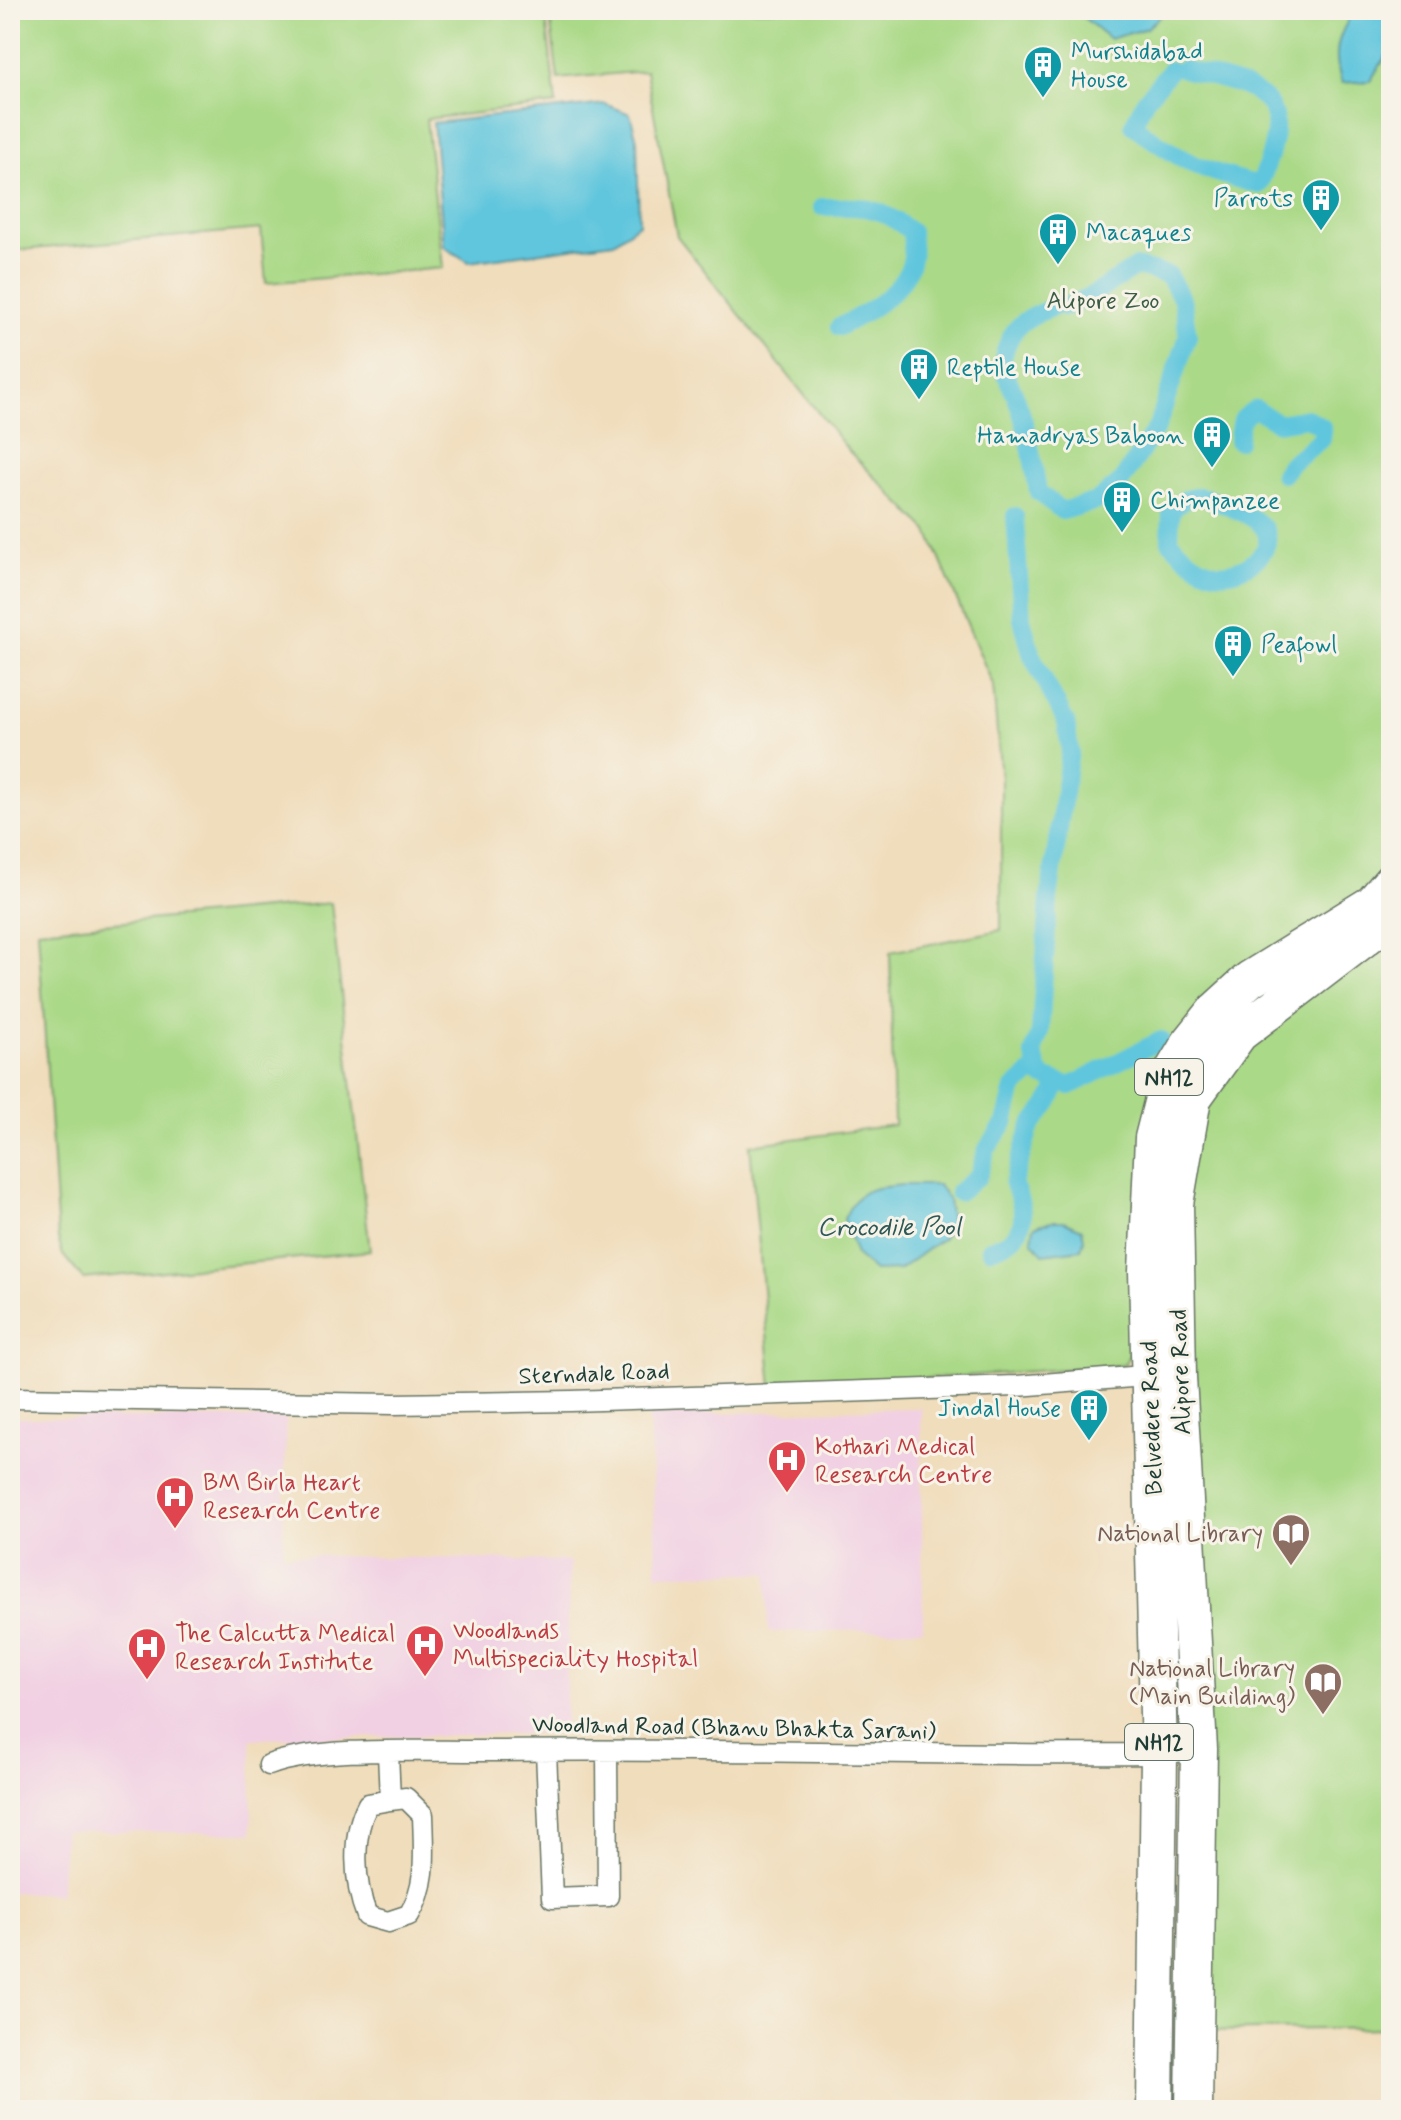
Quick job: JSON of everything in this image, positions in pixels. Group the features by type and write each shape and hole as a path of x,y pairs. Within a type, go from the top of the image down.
{"highway":[{"name":"Belvedere Road","path":"1155,2110 1164,1375 1147,1271 1153,1138 1168,1079 1216,1010 1250,979 1373,903 1391,882"},
{"name":"Alipore Road","path":"1194,2110 1199,1749 1164,1375 1175,1204 1193,1098 1239,1034 1391,918"}],"street":[{"name":"Sterndale Road","path":"10,1398 394,1404 556,1401 1017,1386 1164,1375"},
{"name":"Woodland Road (Bhanu Bhakta Sarani)","path":"269,1765 288,1758 388,1753 607,1751 921,1756 1159,1754 1199,1749"},
{"path":"546,1751 552,1898 608,1896 607,1751"},
{"path":"388,1753 390,1800"},
{"path":"406,1798 423,1815 425,1872 420,1897 409,1915 388,1922 367,1916 357,1892 359,1820 368,1804 390,1800 406,1798"}],"shaded area":[{"name":"Kothari Medical Research Centre","path":"921,1408 923,1629 768,1632 767,1573 657,1574 649,1415"},
{"name":"The Calcutta Medical Research Institute","path":"10,1418 286,1418 283,1555 570,1561 565,1733 251,1739 252,1833 65,1831 60,1894 10,1892"}],"green space":[{"path":"10,10 545,10 556,104 426,119 443,268 266,283 261,229 10,251"},
{"name":"Alipore Zoo","path":"549,10 1391,10 1391,865 1371,888 1232,975 1140,1334 1124,1365 772,1389 750,1145 894,1125 890,952 1001,930 1001,779 993,685 928,531 849,451 677,236 646,71 558,79"},
{"path":"331,903 370,1251 83,1279 63,1255 58,1238 38,930"},
{"name":"National Library","path":"1391,911 1391,2028 1204,2031 1178,1209 1212,1070"}],"water":[{"path":"1074,10 1167,10 1147,28 1110,39"},
{"path":"1355,10 1391,10 1391,49 1370,81 1342,83 1337,63 1338,45"},
{"path":"605,104 630,114 637,140 639,224 614,242 469,262 444,247 433,123"},
{"name":"Crocodile Pool","path":"902,1185 938,1185 948,1199 951,1222 943,1238 899,1270 874,1271 856,1255 844,1219 860,1195"},
{"path":"1051,1221 1063,1221 1082,1229 1084,1240 1081,1249 1043,1254 1032,1240 1034,1227"}],"waterway":[{"path":"1170,70 1145,100 1133,125 1192,163 1259,185 1275,131 1273,113 1266,100 1235,83 1183,69"},
{"path":"822,207 870,209 890,217 911,232 912,258 902,281 883,300 839,327"},
{"path":"1055,307 1032,316 1018,327 1008,343 1001,366 1021,412 1038,492 1062,511 1097,501 1121,482 1157,427 1188,336 1182,299 1168,275 1136,267 1092,295 1065,307"},
{"path":"1238,441 1241,421 1256,409 1278,423 1307,418 1322,427 1322,439 1291,463 1283,474"},
{"path":"1199,496 1185,499 1171,510 1170,541 1190,560 1208,570 1226,572 1249,565 1265,549 1267,539 1264,529 1249,516 1205,497"},
{"path":"1015,516 1022,619 1032,656 1066,722 1070,751 1049,899 1040,1032 1033,1053 1041,1076 1070,1086 1161,1040"},
{"path":"958,1192 978,1177 987,1149 1005,1123 1014,1088 1038,1067"},
{"path":"990,1249 1012,1239 1018,1232 1021,1205 1013,1183 1031,1127 1050,1102 1058,1082"}],"place":[{"name":"Murshidabad House","path":"1043,99"},
{"name":"Parrots","path":"1321,232"},
{"name":"Macaques","path":"1058,266"},
{"name":"Reptile House","path":"919,401"},
{"name":"Hamadryas Baboon","path":"1212,469"},
{"name":"Chimpanzee","path":"1122,534"},
{"name":"Peafowl","path":"1233,678"},
{"name":"Jindal House","path":"1089,1442"},
{"name":"Kothari Medical Research Centre","path":"787,1494"},
{"name":"BM Birla Heart Research Centre","path":"175,1530"},
{"name":"National Library","path":"1291,1567"},
{"name":"Woodlands Multispeciality Hospital","path":"425,1678"},
{"name":"The Calcutta Medical Research Institute","path":"147,1681"},
{"name":"National Library (Main Building)","path":"1323,1716"}]}
